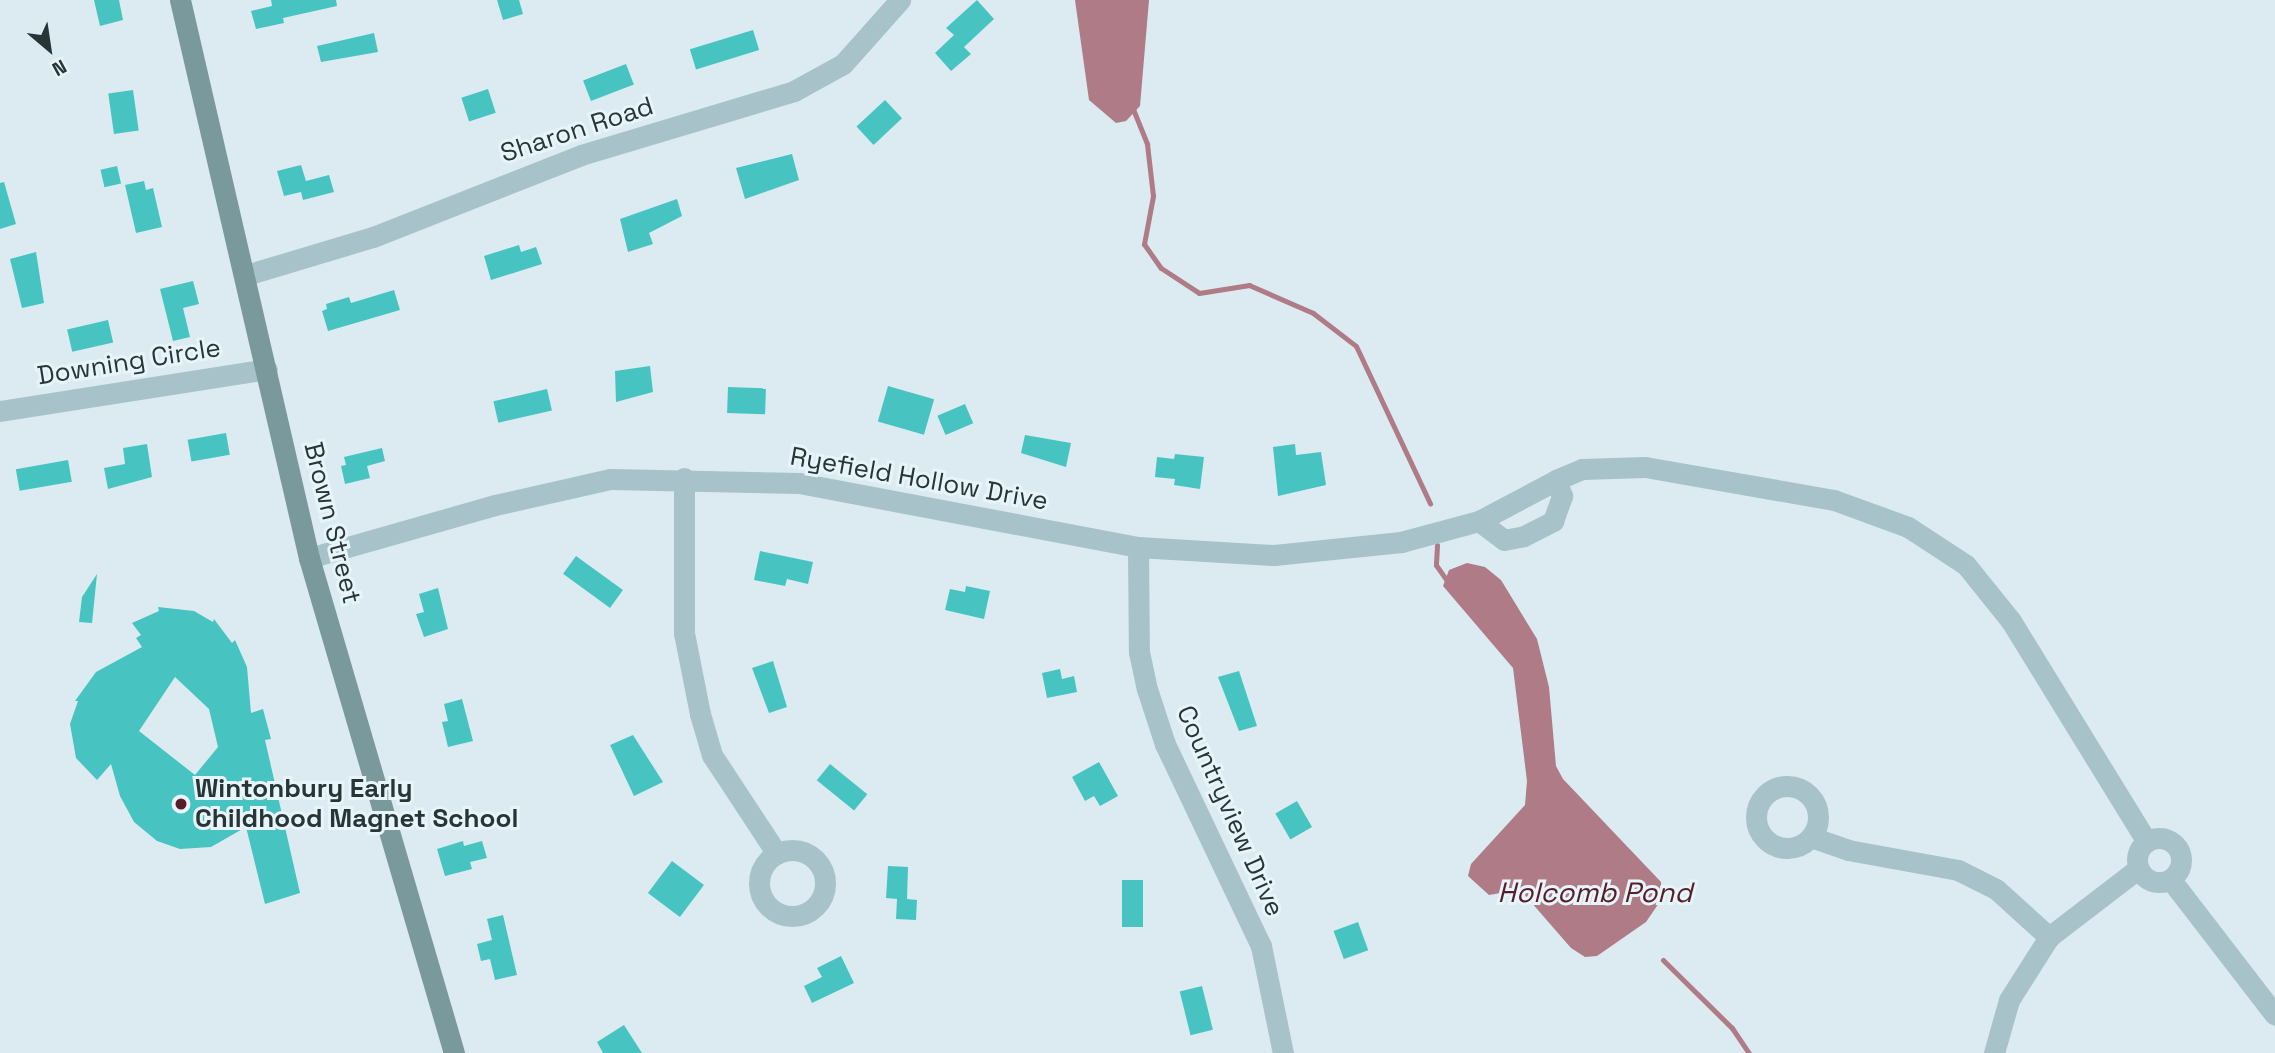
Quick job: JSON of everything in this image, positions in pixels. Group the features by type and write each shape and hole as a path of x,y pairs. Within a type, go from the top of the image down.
{"street":[{"name":"Brown Street","path":"180,0 246,275 309,558 454,1053"},
{"name":"Sharon Road","path":"246,275 373,237 582,155 794,90 843,64 900,0"},
{"name":"Downing Circle","path":"0,411 267,369"},
{"name":"Ryefield Hollow Drive","path":"309,558 550,491 610,479 684,478 799,483 1138,547 1274,555 1401,542 1479,521 1582,469 1645,467 1834,500 1908,527 1966,565 2011,621 2147,842"},
{"path":"684,478 684,634 700,713 712,755 777,854"},
{"path":"1479,521 1504,540 1524,536 1553,521 1562,496 1556,480"},
{"name":"Countryview Drive","path":"1138,547 1139,652 1146,689 1165,744 1261,946 1283,1053"},
{"path":"1811,837 1847,850 1910,858 1958,870 1996,888 2049,937"},
{"path":"2138,868 2138,854 2147,842 2167,840 2178,849 2180,863 2171,880"},
{"path":"1994,1053 2009,1000 2024,969 2049,937 2138,868"},
{"path":"2138,868 2154,881 2171,880"},
{"path":"2171,880 2275,1015"}],"water":[{"path":"1075,0 1149,0 1140,106 1126,121 1116,123 1089,100"},
{"name":"Holcomb Pond","path":"1467,563 1485,567 1501,580 1537,639 1549,687 1556,766 1563,779 1661,882 1661,900 1646,922 1597,956 1585,957 1571,948 1524,894 1512,891 1489,895 1468,876 1471,864 1525,805 1527,781 1513,668 1443,586 1449,570"}],"building":[{"path":"94,0 119,0 123,20 100,26"},
{"path":"271,0 336,0 337,6 283,18 284,23 256,29 251,11 272,6"},
{"path":"497,0 519,0 523,14 503,20"},
{"path":"977,0 994,19 964,47 971,54 951,71 935,53 954,35 946,28"},
{"path":"753,30 759,50 696,69 690,49"},
{"path":"374,33 378,52 321,62 317,46"},
{"path":"626,64 634,85 591,101 583,80"},
{"path":"488,89 496,113 469,121 461,98"},
{"path":"133,90 139,131 114,134 108,93"},
{"path":"885,100 902,118 874,145 856,127"},
{"path":"792,154 799,180 745,199 736,168"},
{"path":"301,165 306,181 329,175 334,192 303,200 301,192 284,196 277,171"},
{"path":"117,166 121,184 104,187 100,170"},
{"path":"144,181 146,190 153,188 162,227 136,233 125,185"},
{"path":"4,182 16,224 0,229 0,183"},
{"path":"677,199 682,216 649,233 653,244 628,252 620,219"},
{"path":"519,245 521,252 536,247 542,264 491,280 484,256"},
{"path":"36,252 44,303 22,308 10,259"},
{"path":"193,281 199,304 183,308 190,337 173,341 160,289"},
{"path":"394,290 400,310 328,331 322,311 327,309 326,304 349,297 351,303"},
{"path":"108,320 113,342 72,352 67,329"},
{"path":"650,366 653,392 616,402 615,371"},
{"path":"888,386 934,399 924,435 878,422"},
{"path":"728,387 766,388 765,414 727,413"},
{"path":"547,389 552,410 498,423 493,401"},
{"path":"965,404 973,423 946,435 937,416"},
{"path":"226,433 230,455 191,461 188,440"},
{"path":"1025,435 1071,443 1066,467 1021,453"},
{"path":"147,444 152,477 108,489 104,468 125,464 123,448"},
{"path":"1295,444 1296,455 1321,452 1326,485 1278,496 1273,447"},
{"path":"382,448 385,461 367,466 370,478 345,484 341,466 346,465 344,457"},
{"path":"1175,454 1204,457 1200,489 1174,485 1175,479 1155,477 1157,457 1174,459"},
{"path":"68,460 72,482 20,491 16,469"},
{"path":"760,551 813,562 808,584 787,579 785,586 754,580"},
{"path":"576,556 623,590 610,608 563,574"},
{"path":"97,574 92,623 79,622 82,597"},
{"path":"966,586 990,591 984,619 945,610 950,589 965,592"},
{"path":"438,588 448,629 424,637 416,614 424,612 419,594"},
{"path":"158,607 194,611 213,622 214,619 232,643 235,640 247,667 251,713 263,709 271,739 265,740 300,893 265,904 246,827 211,847 180,849 157,841 134,822 120,796 111,764 97,780 76,758 70,724 78,701 75,701 96,672 142,647 136,638 141,635 132,623 159,611","holes":["175,677 209,709 218,747 195,775 139,731"]},
{"path":"773,661 787,707 769,713 752,668"},
{"path":"1060,669 1062,679 1074,676 1077,692 1047,698 1042,673"},
{"path":"1239,671 1257,726 1239,731 1218,677"},
{"path":"462,699 473,741 448,747 442,722 448,721 444,704"},
{"path":"633,735 663,782 634,796 610,745"},
{"path":"1099,762 1118,796 1100,806 1094,796 1085,801 1072,777"},
{"path":"830,764 867,794 854,811 817,780"},
{"path":"1297,801 1312,827 1290,839 1275,814"},
{"path":"463,841 464,846 482,841 487,858 470,862 472,869 445,876 437,849"},
{"path":"672,861 704,885 680,917 648,893"},
{"path":"888,866 908,867 907,899 917,900 916,920 896,919 897,899 886,898"},
{"path":"1122,880 1143,880 1143,927 1122,927"},
{"path":"503,915 517,975 495,980 490,959 481,961 477,944 492,940 487,919"},
{"path":"1358,922 1368,950 1344,959 1334,931"},
{"path":"841,956 854,983 812,1003 804,986 822,977 817,968"},
{"path":"1202,986 1213,1030 1191,1035 1180,992"},
{"path":"624,1025 642,1053 603,1053 597,1042"}],"waterway":[{"path":"1133,109 1147,144 1153,196 1144,244 1161,268 1199,293 1249,285 1313,313 1356,346 1430,503"},
{"path":"1437,545 1436,565 1447,581"},
{"path":"1663,960 1732,1028 1749,1053"}],"place":[{"name":"Wintonbury Early Childhood Magnet School","path":"181,804"}]}
